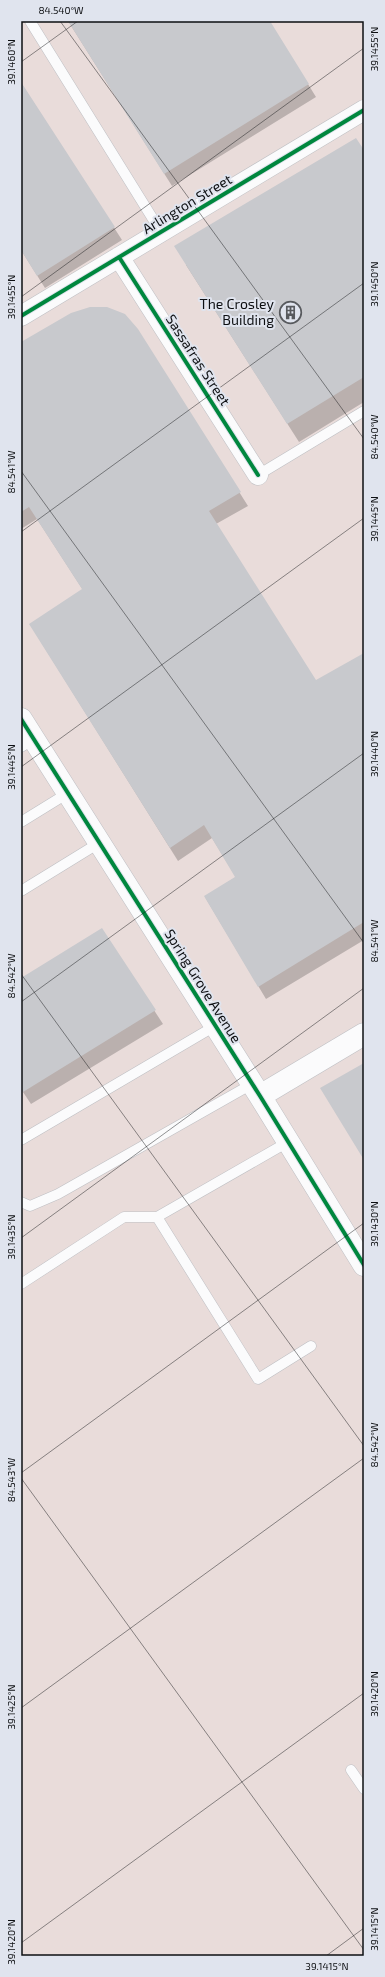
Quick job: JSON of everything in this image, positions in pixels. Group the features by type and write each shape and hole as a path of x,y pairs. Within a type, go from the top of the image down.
{"main road":[{"name":"Spring Grove Avenue","path":"21,719 27,743 68,793 100,842 364,1265"},
{"path":"256,1090 364,1034"}],"street":[{"name":"Arlington Street","path":"21,316 364,110"},
{"name":"Sassafras Street","path":"119,257 258,475"}],"lane":[{"path":"30,21 161,232"},
{"name":"Sassafras Street","path":"258,475 364,411"},
{"path":"21,822 68,793"},
{"path":"21,891 100,842"},
{"path":"21,1140 215,1026"},
{"path":"21,1202 30,1206 58,1194 256,1090"},
{"path":"21,1284 124,1217 157,1217 288,1142"},
{"path":"157,1217 258,1379 311,1346"},
{"path":"351,1770 364,1789"}],"shaded area":[{"path":"21,21 364,21 364,1956 21,1956"}],"building":[{"path":"68,21 270,21 309,84 164,174"},
{"path":"21,82 115,227 37,276 21,250"},
{"name":"The Crosley Building","path":"356,138 364,150 364,377 287,424 174,246"},
{"path":"90,307 107,307 125,314 138,329 241,492 209,511 316,680 364,653 364,922 258,987 204,896 235,877 204,825 170,848 29,624 82,589 29,507 21,512 21,342 71,313"},
{"path":"102,928 156,1010 23,1092 21,1089 21,978"},
{"path":"364,1063 364,1160 320,1088"}],"cycle path":[{"path":"21,316 364,110"},
{"path":"119,257 258,475"},
{"path":"21,719 260,1096 364,1265"}],"place":[{"name":"The Crosley Building","path":"290,312"}]}
